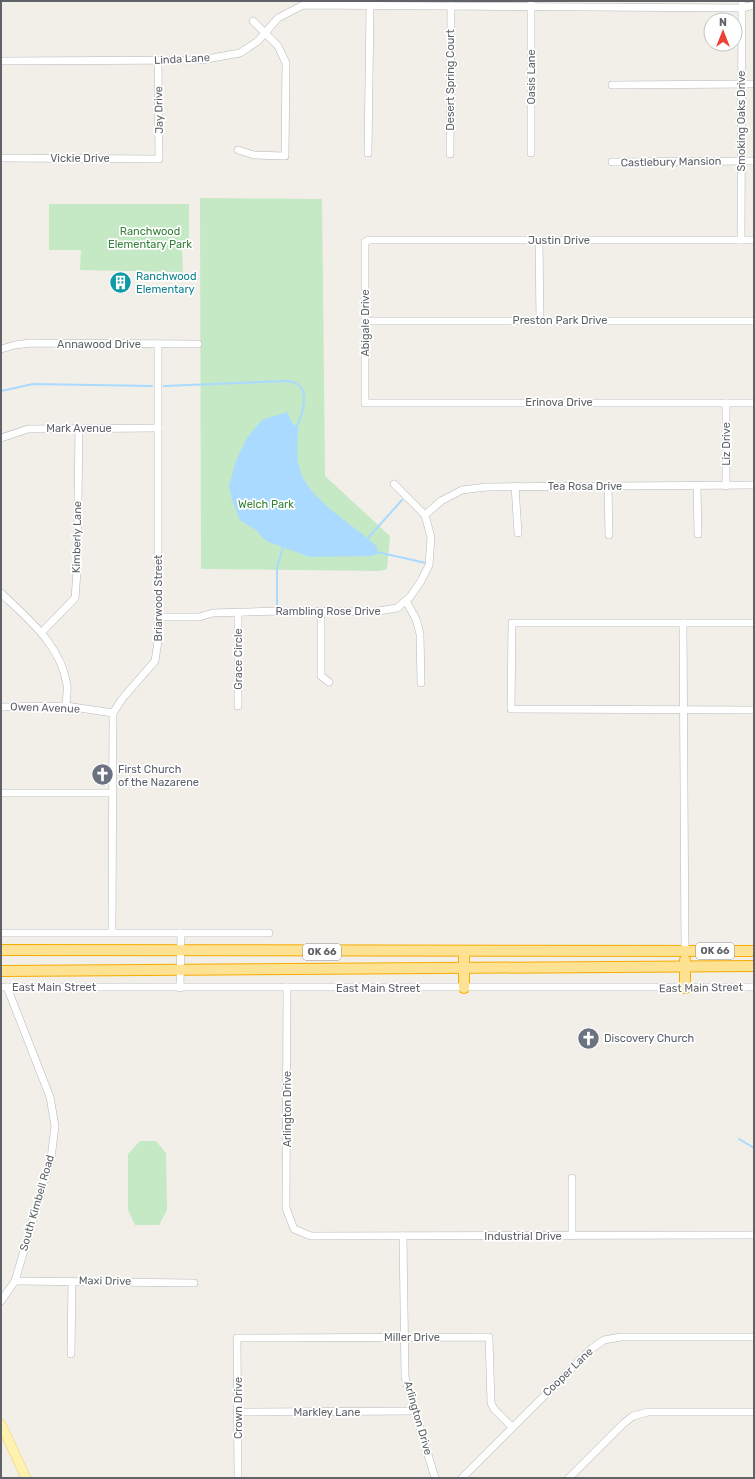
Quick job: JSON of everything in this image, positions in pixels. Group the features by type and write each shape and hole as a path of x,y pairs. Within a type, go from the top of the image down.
{"highway":[{"name":"OK 66","path":"1,950 464,952 754,951"},
{"path":"464,952 464,988"},
{"path":"685,952 685,988"},
{"name":"East Main Street","path":"1,971 754,966"}],"main road":[{"path":"1,1424 26,1478"}],"street":[{"name":"Linda Lane","path":"1,61 200,60 240,53 258,41 278,18 302,5 370,7 406,4 451,6 531,4 754,5"},
{"name":"Oasis Lane","path":"531,4 532,153"},
{"name":"Smoking Oaks Drive","path":"741,240 742,4"},
{"name":"Desert Spring Court","path":"450,154 451,6"},
{"path":"368,153 370,7"},
{"path":"238,150 254,155 285,156 286,63 278,46 253,21"},
{"name":"Jay Drive","path":"158,60 159,159"},
{"path":"612,86 754,84"},
{"name":"Vickie Drive","path":"1,158 159,159"},
{"name":"Castlebury Mansion","path":"612,162 754,161"},
{"name":"Justin Drive","path":"365,242 369,240 754,240"},
{"path":"539,240 540,320"},
{"name":"Abigale Drive","path":"365,242 365,403"},
{"name":"Preston Park Drive","path":"365,321 754,321"},
{"name":"Annawood Drive","path":"1,349 15,345 32,343 198,344"},
{"name":"Briarwood Street","path":"113,713 122,699 154,660 158,641 158,344"},
{"name":"Erinova Drive","path":"365,403 754,403"},
{"name":"Liz Drive","path":"726,403 726,486"},
{"name":"Kimberly Lane","path":"42,632 75,598 77,572 79,428"},
{"name":"Mark Avenue","path":"1,438 28,429 158,428"},
{"name":"Rambling Rose Drive","path":"158,617 199,617 213,613 238,612 321,612 387,610 397,608 410,597 429,566 431,537 425,515 394,484"},
{"name":"Tea Rosa Drive","path":"425,515 441,501 462,490 488,487 754,485"},
{"path":"515,486 518,533"},
{"path":"608,486 609,535"},
{"path":"697,486 698,534"},
{"path":"1,592 42,632 60,659 67,685 66,706"},
{"path":"406,601 416,619 420,634 421,682"},
{"name":"Grace Circle","path":"238,612 238,706"},
{"path":"321,612 321,676 329,682"},
{"path":"754,623 512,623 511,701 511,709 754,710"},
{"path":"683,623 685,952"},
{"name":"Owen Avenue","path":"1,707 66,706 113,713"},
{"path":"112,932 113,713"},
{"path":"1,793 113,793"},
{"path":"1,933 269,933"},
{"path":"180,988 181,933"},
{"name":"East Main Street","path":"4,987 754,987"},
{"name":"South Kimbell Road","path":"1,1301 15,1281 51,1158 55,1126 50,1097 4,987"},
{"name":"Arlington Drive","path":"287,987 286,1208 294,1229"},
{"path":"572,1178 572,1236"},
{"name":"Industrial Drive","path":"294,1229 311,1236 754,1236"},
{"name":"Arlington Drive","path":"403,1236 405,1377 435,1478"},
{"name":"Maxi Drive","path":"15,1281 194,1283"},
{"path":"71,1354 72,1281"},
{"name":"Miller Drive","path":"237,1338 489,1337 491,1403 494,1409 512,1427"},
{"name":"Cooper Lane","path":"462,1478 591,1349 604,1340 621,1337 754,1337"},
{"name":"Crown Drive","path":"237,1338 238,1478"},
{"name":"Markley Lane","path":"238,1412 415,1411"},
{"path":"569,1478 624,1423 634,1416 648,1412 754,1412"}],"green space":[{"name":"Welch Park","path":"200,198 322,199 325,476 390,536 387,569 380,571 201,569"},
{"name":"Ranchwood Elementary Park","path":"49,204 189,204 189,250 182,250 183,272 80,270 81,250 49,250"},
{"path":"140,1141 156,1141 166,1153 167,1210 159,1225 135,1225 128,1210 128,1154"}],"water":[{"path":"287,412 293,424 298,427 298,462 304,479 321,501 377,547 377,554 371,556 310,557 266,541 256,530 240,520 232,500 229,487 235,463 247,438 262,420"}],"waterway":[{"path":"164,386 294,382 301,388 304,399 304,405 296,428"},
{"path":"1,391 33,384 152,386"},
{"path":"368,538 402,500"},
{"path":"277,609 277,568 283,547"},
{"path":"377,552 426,563"},
{"path":"739,1139 754,1148"}],"place":[{"name":"Ranchwood Elementary","path":"120,282"},
{"name":"First Church of the Nazarene","path":"102,775"},
{"name":"Discovery Church","path":"589,1038"}]}
